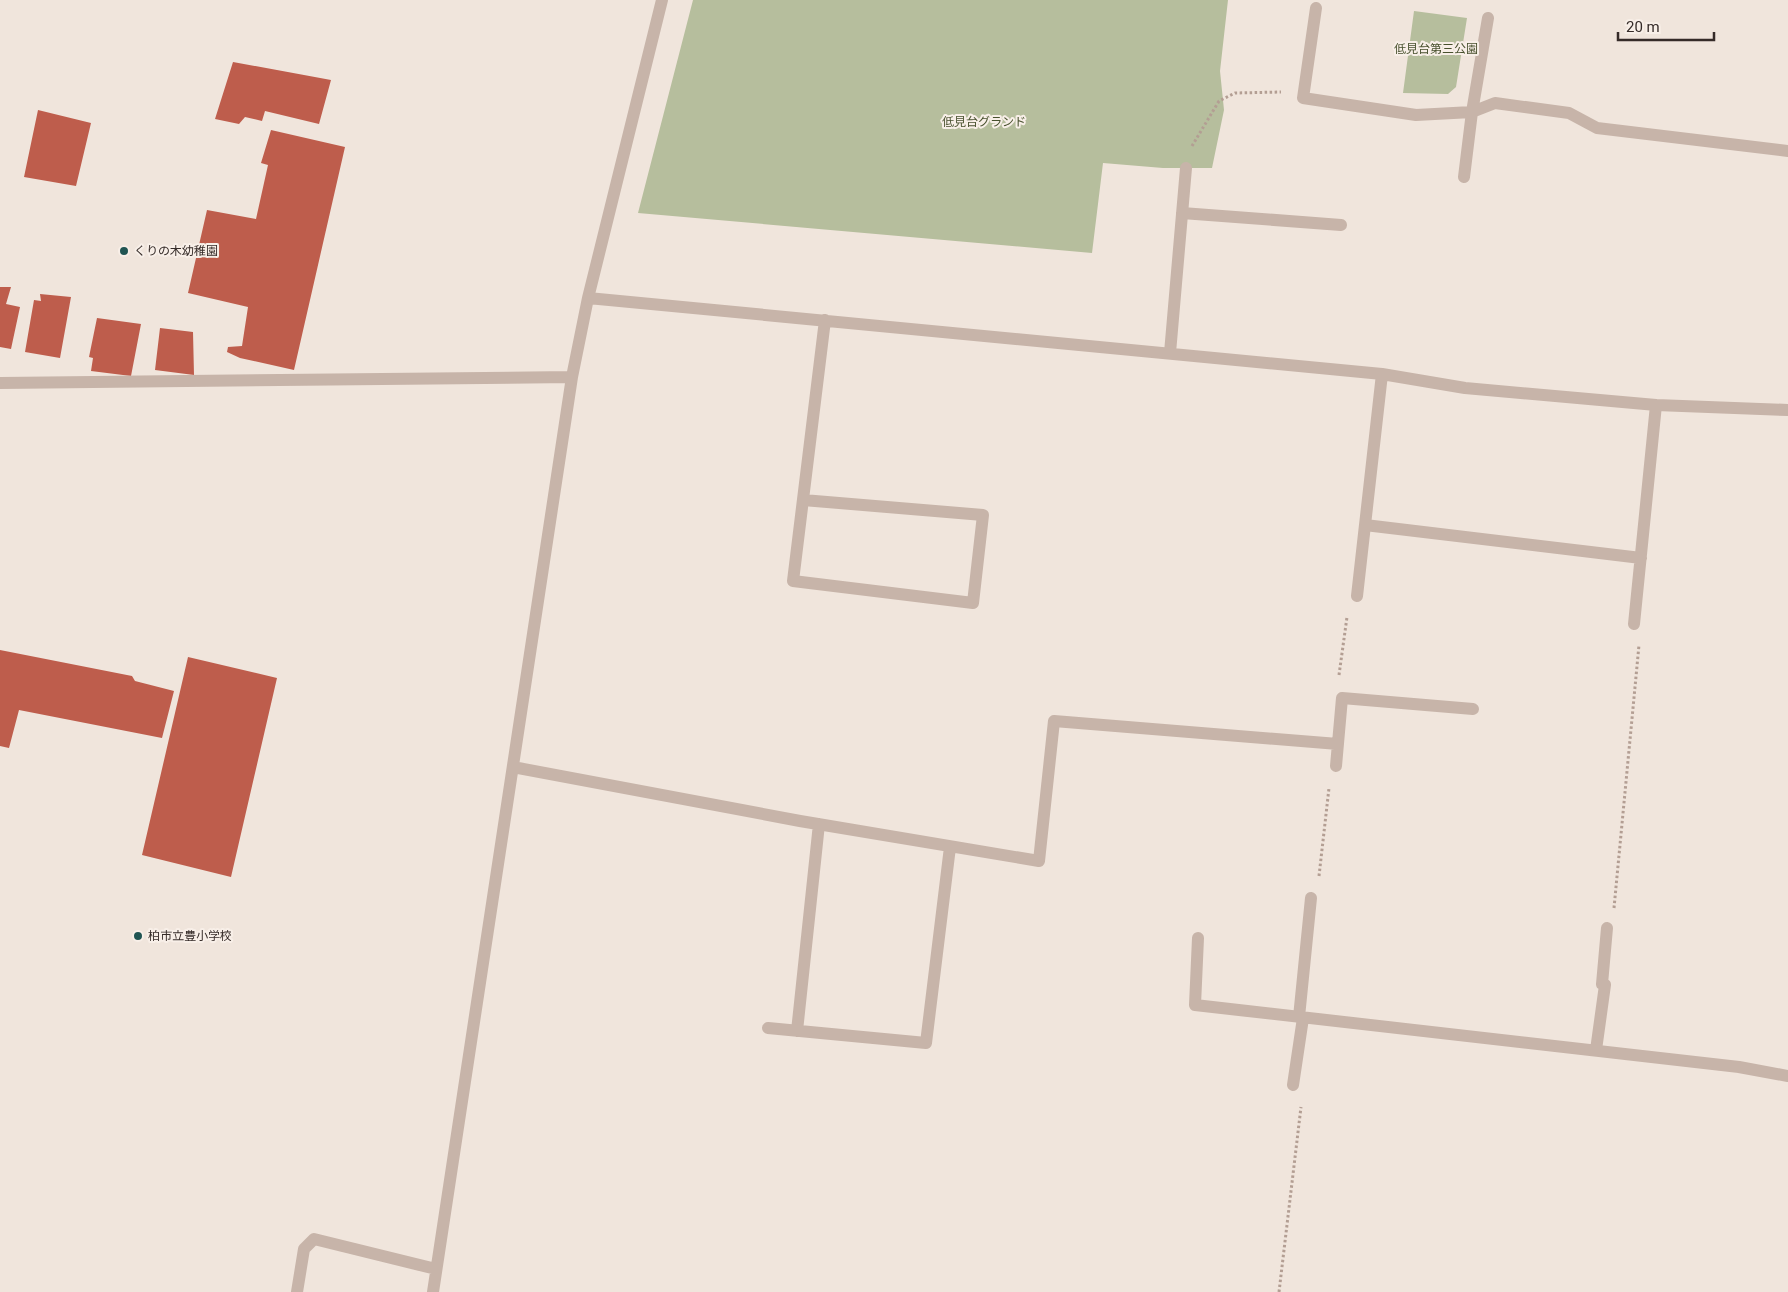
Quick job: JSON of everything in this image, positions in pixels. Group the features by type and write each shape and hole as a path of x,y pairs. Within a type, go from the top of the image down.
{"street":[{"path":"433,1292 572,377 588,298 662,0"},
{"path":"1316,8 1303,98 1416,116 1472,112 1495,103 1570,113 1597,128 1788,151"},
{"path":"1464,177 1472,112 1488,18"},
{"path":"1170,353 1186,168"},
{"path":"1182,213 1340,226"},
{"path":"588,298 1382,374 1465,388 1656,405 1788,410"},
{"path":"803,500 982,515 973,603 793,581 825,320"},
{"path":"1357,596 1382,374"},
{"path":"0,383 572,377"},
{"path":"1634,624 1656,405"},
{"path":"1365,525 1641,558"},
{"path":"1336,766 1342,698 1473,708"},
{"path":"513,767 818,824 1039,861 1054,720 1338,744"},
{"path":"796,1030 818,824"},
{"path":"768,1028 926,1043 950,847"},
{"path":"1293,1085 1301,1017 1310,898"},
{"path":"1596,1050 1605,985 1602,984 1607,928"},
{"path":"1198,938 1195,1005 1739,1067 1788,1076"},
{"path":"297,1292 304,1249 314,1239 436,1269"}],"path":[{"path":"1186,168 1190,149 1219,101 1235,93 1286,92 1303,98"},
{"path":"1342,698 1338,685 1349,595 1357,596"},
{"path":"1607,928 1612,929 1640,626 1634,624"},
{"path":"1310,898 1317,895 1331,766 1336,766"},
{"path":"1279,1292 1304,1088 1293,1085"}],"green space":[{"name":"低見台グランド","path":"693,0 1228,0 1220,71 1224,110 1212,168 1163,168 1103,163 1092,253 638,213"},
{"name":"低見台第三公園","path":"1414,11 1467,18 1456,87 1448,94 1403,93"}],"building":[{"path":"233,62 331,80 319,124 265,111 262,121 245,117 239,124 215,119"},
{"path":"38,110 91,123 76,186 24,177"},
{"path":"271,130 345,147 294,370 240,358 227,352 228,347 242,346 248,307 188,293 207,210 256,219 268,165 261,163"},
{"path":"0,287 11,287 6,304 20,307 11,349 0,347"},
{"path":"40,294 71,297 60,358 25,352 34,300 41,301"},
{"path":"97,318 141,324 131,376 91,371 93,358 89,357"},
{"path":"160,328 193,332 194,375 155,370"},
{"path":"0,650 132,676 135,681 174,691 162,738 19,710 9,748 0,746"},
{"path":"188,657 277,678 231,877 142,855"}],"place":[{"name":"くりの木幼稚園","path":"124,251"},
{"name":"柏市立豊小学校","path":"138,936"}]}
